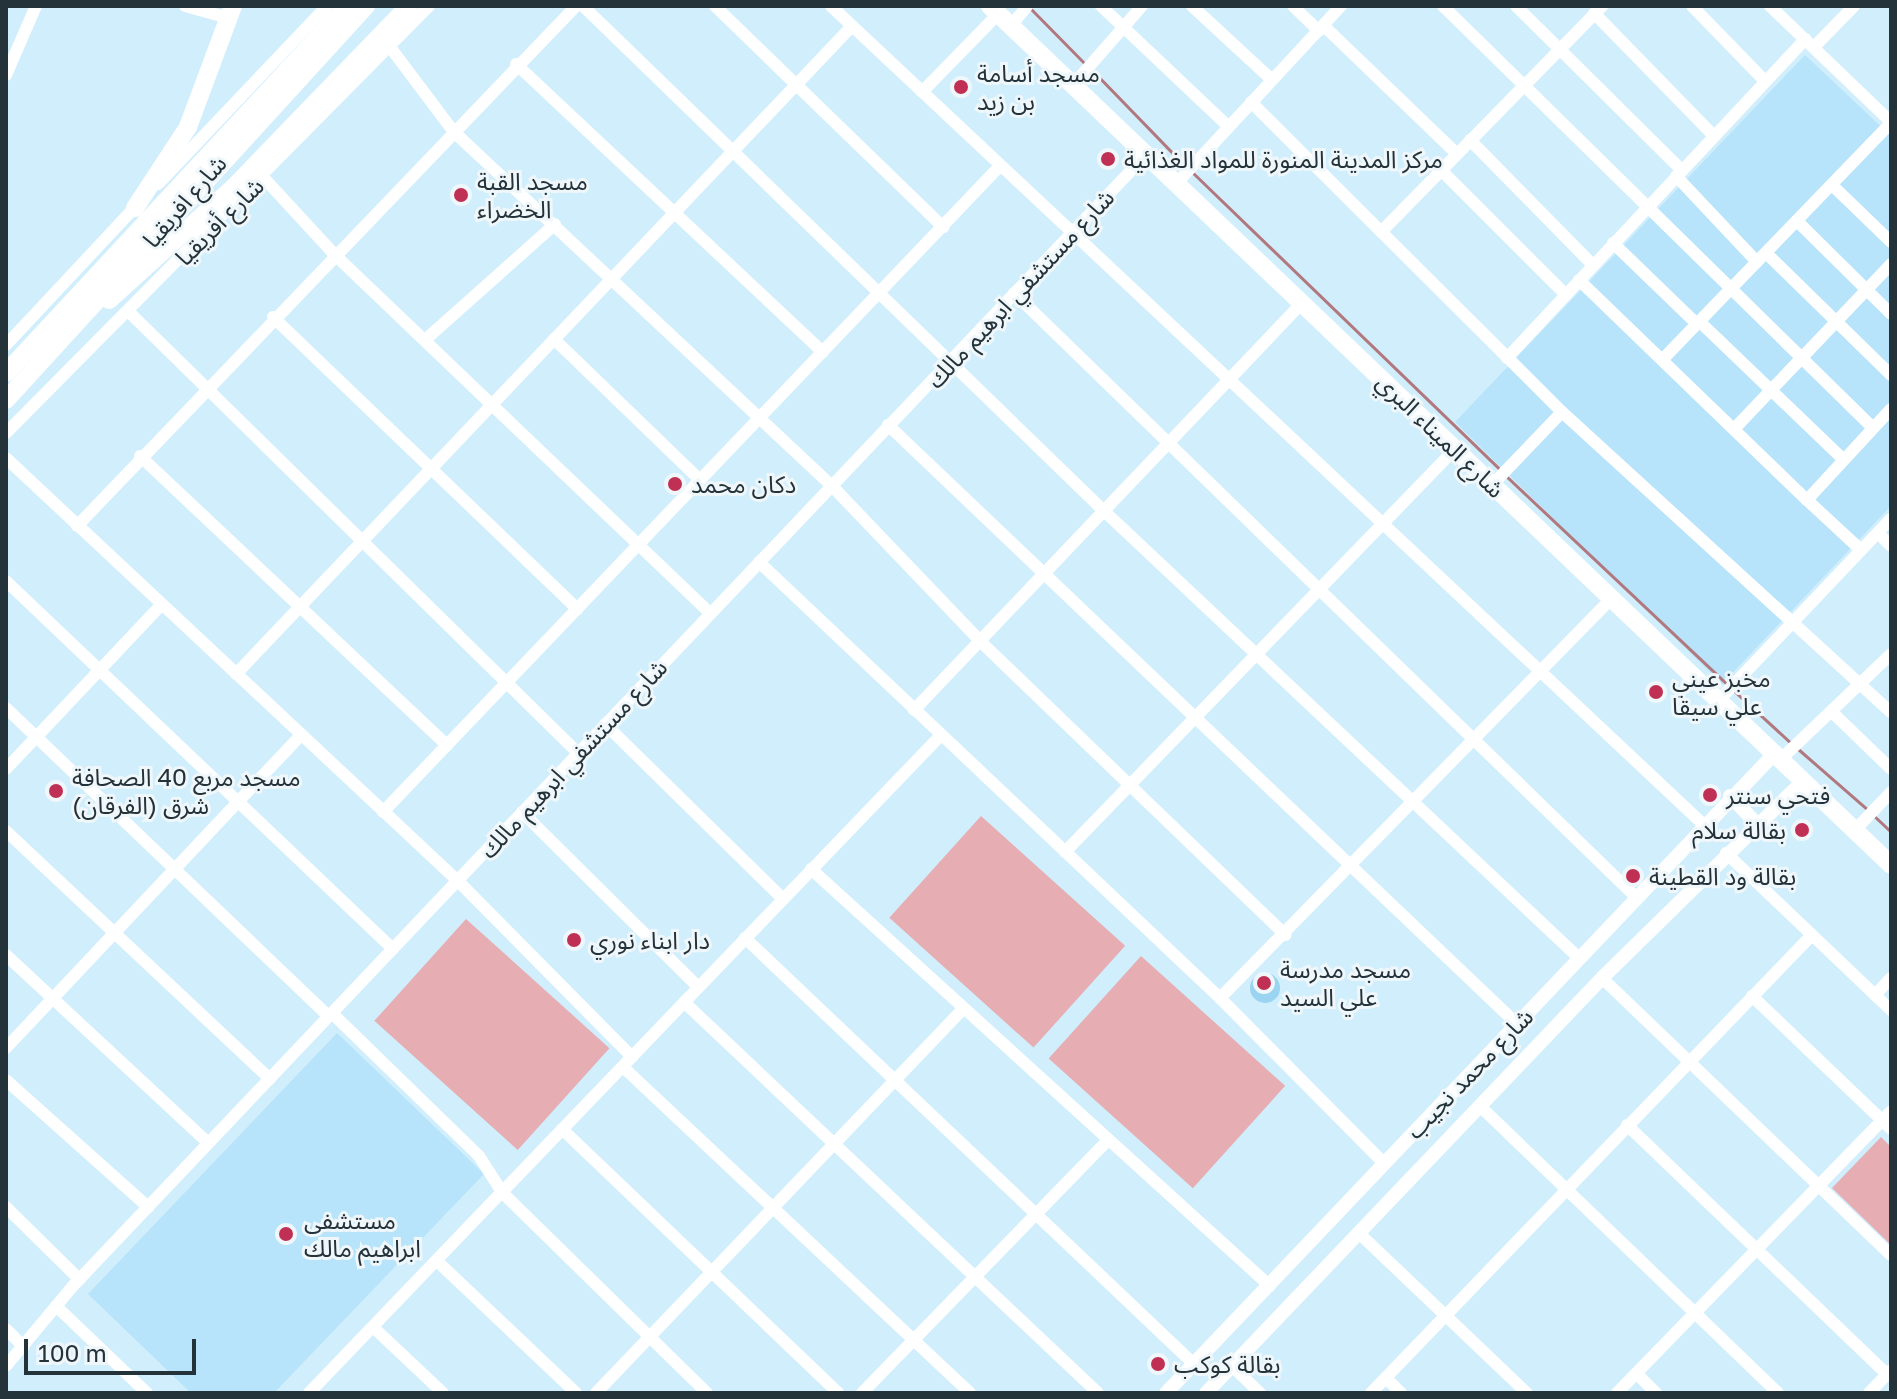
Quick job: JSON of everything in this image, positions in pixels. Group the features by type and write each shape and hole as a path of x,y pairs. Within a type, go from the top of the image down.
{"highway":[{"name":"شارع افريقيا","path":"6,373 341,12 366,6"},
{"path":"78,323 143,275 409,6"},
{"path":"135,208 188,127 231,12"},
{"name":"شارع افريقيا","path":"6,400 78,323 341,12"},
{"name":"شارع الميناء البري","path":"1000,15 1891,865"}],"main road":[{"name":"شارع محمد نجيب","path":"1166,1393 1637,898 1703,824 1730,796 1777,757"},
{"name":"شارع محمد نجيب","path":"1206,1393 1362,1236 1602,978 1756,823 1803,781"},
{"path":"1730,796 1756,823"}],"street":[{"path":"6,75 36,6"},
{"path":"185,6 231,12"},
{"name":"شارع أفريقيا","path":"6,433 263,177 429,6"},
{"path":"77,526 204,388 336,256 516,64 576,6"},
{"path":"583,6 953,361 1104,511 1579,958"},
{"path":"715,6 943,227"},
{"path":"831,6 1537,674 1703,824"},
{"path":"922,92 1000,15 1027,6"},
{"path":"1101,6 1228,126"},
{"path":"1073,85 1142,6"},
{"path":"1192,6 1271,79"},
{"path":"1293,6 1456,153"},
{"path":"1176,184 1341,6"},
{"path":"1443,6 1644,210 1873,428"},
{"path":"1516,6 1762,257 1836,321 1891,375"},
{"path":"1692,6 1765,81"},
{"path":"1662,360 1832,185 1890,119 1770,6"},
{"path":"1507,358 1765,81 1854,6"},
{"path":"1381,232 1456,153 1526,87 1598,8 1714,136"},
{"path":"6,345 11,336 135,208 341,12"},
{"path":"236,674 611,275 852,26"},
{"path":"390,47 453,131 611,275 832,486 980,641 1285,935"},
{"path":"516,64 823,352"},
{"path":"1251,102 1562,412 1790,624 1891,712"},
{"path":"1470,140 1593,265"},
{"name":"شارع مستشفي ابرهيم مالك","path":"6,1366 79,1279 1146,155"},
{"path":"383,812 1000,166"},
{"path":"1440,169 1566,295"},
{"path":"263,177 336,256 710,613"},
{"path":"1832,185 1891,242"},
{"path":"1797,221 1891,314"},
{"path":"425,340 555,224"},
{"path":"1613,243 1843,459"},
{"path":"1734,429 1891,264"},
{"path":"1579,280 1861,550"},
{"path":"1014,293 1170,442 1317,591 1637,898"},
{"path":"914,710 1302,303"},
{"path":"129,312 360,544 578,753"},
{"path":"273,317 577,609"},
{"path":"554,339 700,480"},
{"path":"1492,485 1562,412"},
{"path":"1807,500 1890,412"},
{"path":"888,425 1350,869 1517,1024"},
{"path":"1065,852 1258,657 1317,591 1455,449"},
{"path":"140,456 447,745"},
{"path":"6,458 457,880 627,1062 775,1209 970,1393"},
{"path":"1719,700 1891,519"},
{"path":"1878,533 1891,546"},
{"path":"759,562 1220,998 1383,1162"},
{"path":"6,581 393,949"},
{"path":"1220,998 1350,869 1612,598"},
{"path":"6,769 161,605"},
{"path":"1777,757 1832,712 1891,654"},
{"path":"6,708 35,739 479,1156 502,1192 707,1393"},
{"path":"1832,712 1891,769"},
{"path":"605,724 783,899"},
{"path":"6,1048 51,996 301,735"},
{"path":"311,1392 941,735"},
{"path":"1855,830 1891,792"},
{"path":"522,812 698,987"},
{"path":"6,831 270,1079"},
{"path":"1726,853 1891,1010"},
{"path":"811,869 1106,1142 1270,1286"},
{"path":"1371,1393 1447,1317 1688,1060 1811,936"},
{"path":"745,938 1195,1365"},
{"path":"6,955 208,1143"},
{"path":"1602,978 1891,1255"},
{"path":"1875,995 1891,978"},
{"path":"1617,1393 1818,1185 1888,1120 1752,996"},
{"path":"684,1002 972,1279 1098,1393"},
{"path":"596,1393 835,1147 963,1009"},
{"path":"6,1080 148,1207"},
{"path":"1483,1109 1778,1393"},
{"path":"1627,1125 1889,1372 1869,1393"},
{"path":"562,1129 838,1393"},
{"path":"862,1393 1106,1142"},
{"path":"6,1207 79,1279"},
{"path":"1362,1236 1527,1393"},
{"path":"437,1261 576,1393"},
{"path":"56,1306 147,1393"},
{"path":"373,1327 443,1393"},
{"path":"6,1329 24,1347"},
{"path":"1232,1366 1260,1393"},
{"path":"1637,1374 1656,1393"},
{"path":"1386,1378 1401,1393"}],"shaded area":[{"path":"1805,55 1891,136 1891,506 1722,684 1455,422"},
{"path":"981,816 1125,946 1033,1048 889,918"},
{"path":"466,919 609,1048 518,1150 374,1021"},
{"path":"1141,956 1285,1086 1193,1188 1049,1059"},
{"name":"مستشفى ابراهيم مالك","path":"337,1033 484,1174 274,1393 191,1393 88,1294"},
{"path":"1881,1137 1891,1147 1891,1245 1832,1188"}],"building":[{"name":"مسجد مدرسة علي السيد","path":"1265,973 1276,977 1280,988 1276,999 1265,1003 1254,999 1250,988 1254,977"}],"waterway":[{"path":"1030,8 1086,65"},
{"path":"1092,70 1187,168"},
{"path":"1193,173 1501,470"},
{"path":"1506,476 1728,685"},
{"path":"1733,690 1792,744"},
{"path":"1798,749 1868,810"},
{"path":"1873,815 1891,832"}],"place":[{"name":"مسجد أسامة بن زيد","path":"961,87"},
{"name":"مركز المدينة المنورة للمواد الغذائية","path":"1108,159"},
{"name":"مسجد القبة الخضراء","path":"461,195"},
{"name":"دكان محمد","path":"675,484"},
{"name":"مخبز عيني علي سيقا","path":"1656,692"},
{"name":"مسجد مربع 40 الصحافة شرق (الفرقان)","path":"56,791"},
{"name":"فتحي سنتر","path":"1710,795"},
{"name":"بقالة سلام","path":"1802,830"},
{"name":"بقالة ود القطينة","path":"1633,876"},
{"name":"دار ابناء نوري","path":"574,940"},
{"name":"مسجد مدرسة علي السيد","path":"1264,983"},
{"name":"مستشفى ابراهيم مالك","path":"286,1234"},
{"name":"بقالة كوكب","path":"1158,1364"}]}
